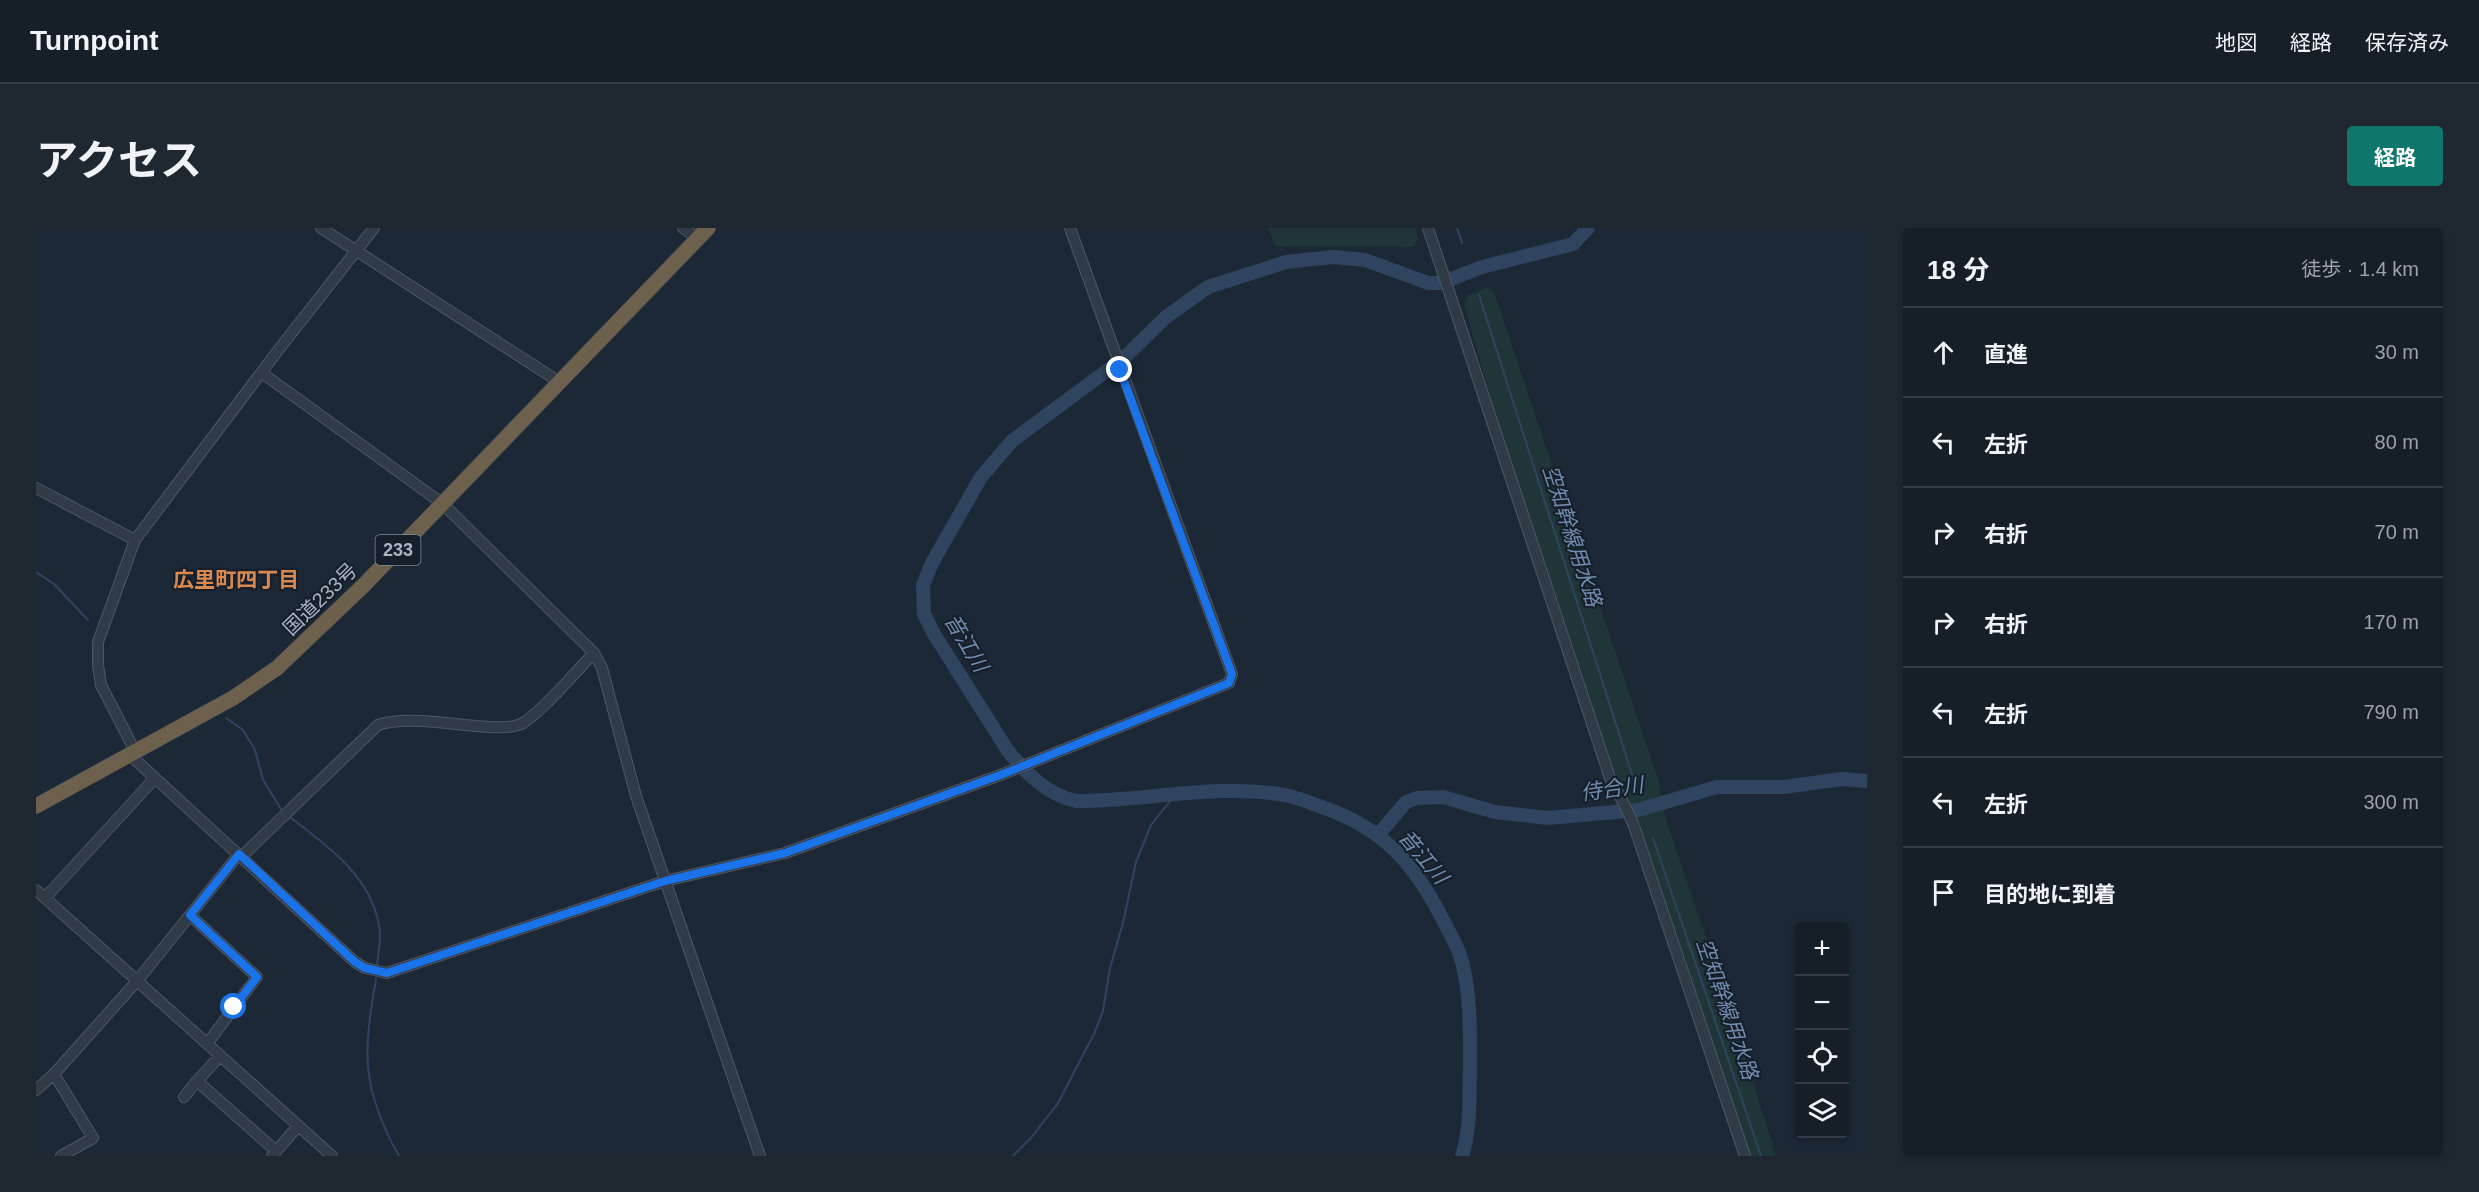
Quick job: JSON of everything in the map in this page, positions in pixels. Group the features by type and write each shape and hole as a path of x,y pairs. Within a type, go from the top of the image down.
{"highway":[{"name":"国道233号","path":"36,806 233,698 277,668 316,633 443,504 703,233"}],"street":[{"path":"321,228 561,383"},
{"path":"374,228 135,540 98,642 98,665 101,685 132,753 155,778 355,962 365,968 387,973 665,881 785,853 1003,774 1229,683 1232,674 1070,228"},
{"path":"683,228 703,233"},
{"path":"1428,228 1610,778 1618,795 1625,802 1634,826 1745,1156"},
{"path":"262,373 443,504 594,652 602,668 616,729 665,881 760,1156"},
{"path":"36,489 135,540"},
{"path":"36,1090 54,1074 137,981 240,855 378,725 407,719 495,727 519,725 535,712 594,652"},
{"path":"45,898 155,778"},
{"path":"36,890 332,1156"},
{"path":"190,915 257,977 207,1044"},
{"path":"184,1097 220,1056"},
{"path":"54,1074 93,1138 61,1156"},
{"path":"197,1081 274,1153 297,1126"}],"green space":[{"path":"1268,228 1415,228 1418,238 1413,247 1275,246"},
{"path":"1488,287 1494,292 1659,782 1660,799 1668,825 1735,1023 1776,1156 1745,1156 1537,561 1464,304 1469,295"}],"waterway":[{"name":"空知幹線用水路","path":"1457,228 1462,243"},
{"name":"音江川","path":"1462,1156 1468,1124 1470,1070 1469,1004 1466,979 1456,944 1434,902 1408,865 1394,850 1360,824 1301,799 1285,795 1233,791 1077,801 1047,789 1030,775 1008,751 934,634 924,614 923,585 932,563 981,477 1012,441 1124,358 1166,317 1208,287 1286,262 1333,257 1365,260 1428,283 1441,283 1482,267 1573,244 1588,228"},
{"name":"空知幹線用水路","path":"1479,295 1636,787"},
{"path":"36,572 54,584 88,620"},
{"path":"226,718 243,730 255,750 263,780 281,809"},
{"name":"侍合川","path":"1378,835 1406,802 1417,798 1443,797 1495,812 1548,818 1638,810 1717,787 1784,787 1842,779 1867,781"},
{"path":"1013,1156 1031,1138 1058,1103 1094,1034 1103,1011 1110,968 1123,923 1136,862 1151,825 1175,795"},
{"path":"290,817 345,863 366,891 374,907 380,930 377,966"},
{"name":"空知幹線用水路","path":"1653,838 1761,1156"},
{"path":"376,979 369,1028 368,1070 378,1110 399,1156"}],"district":[{"name":"広里町四丁目","path":"236,580"}],"route":[{"path":"234,1007 257,977 190,915 239,854 355,962 365,968 387,973 665,881 785,853 1003,774 1229,683 1232,674 1120,370"}]}
